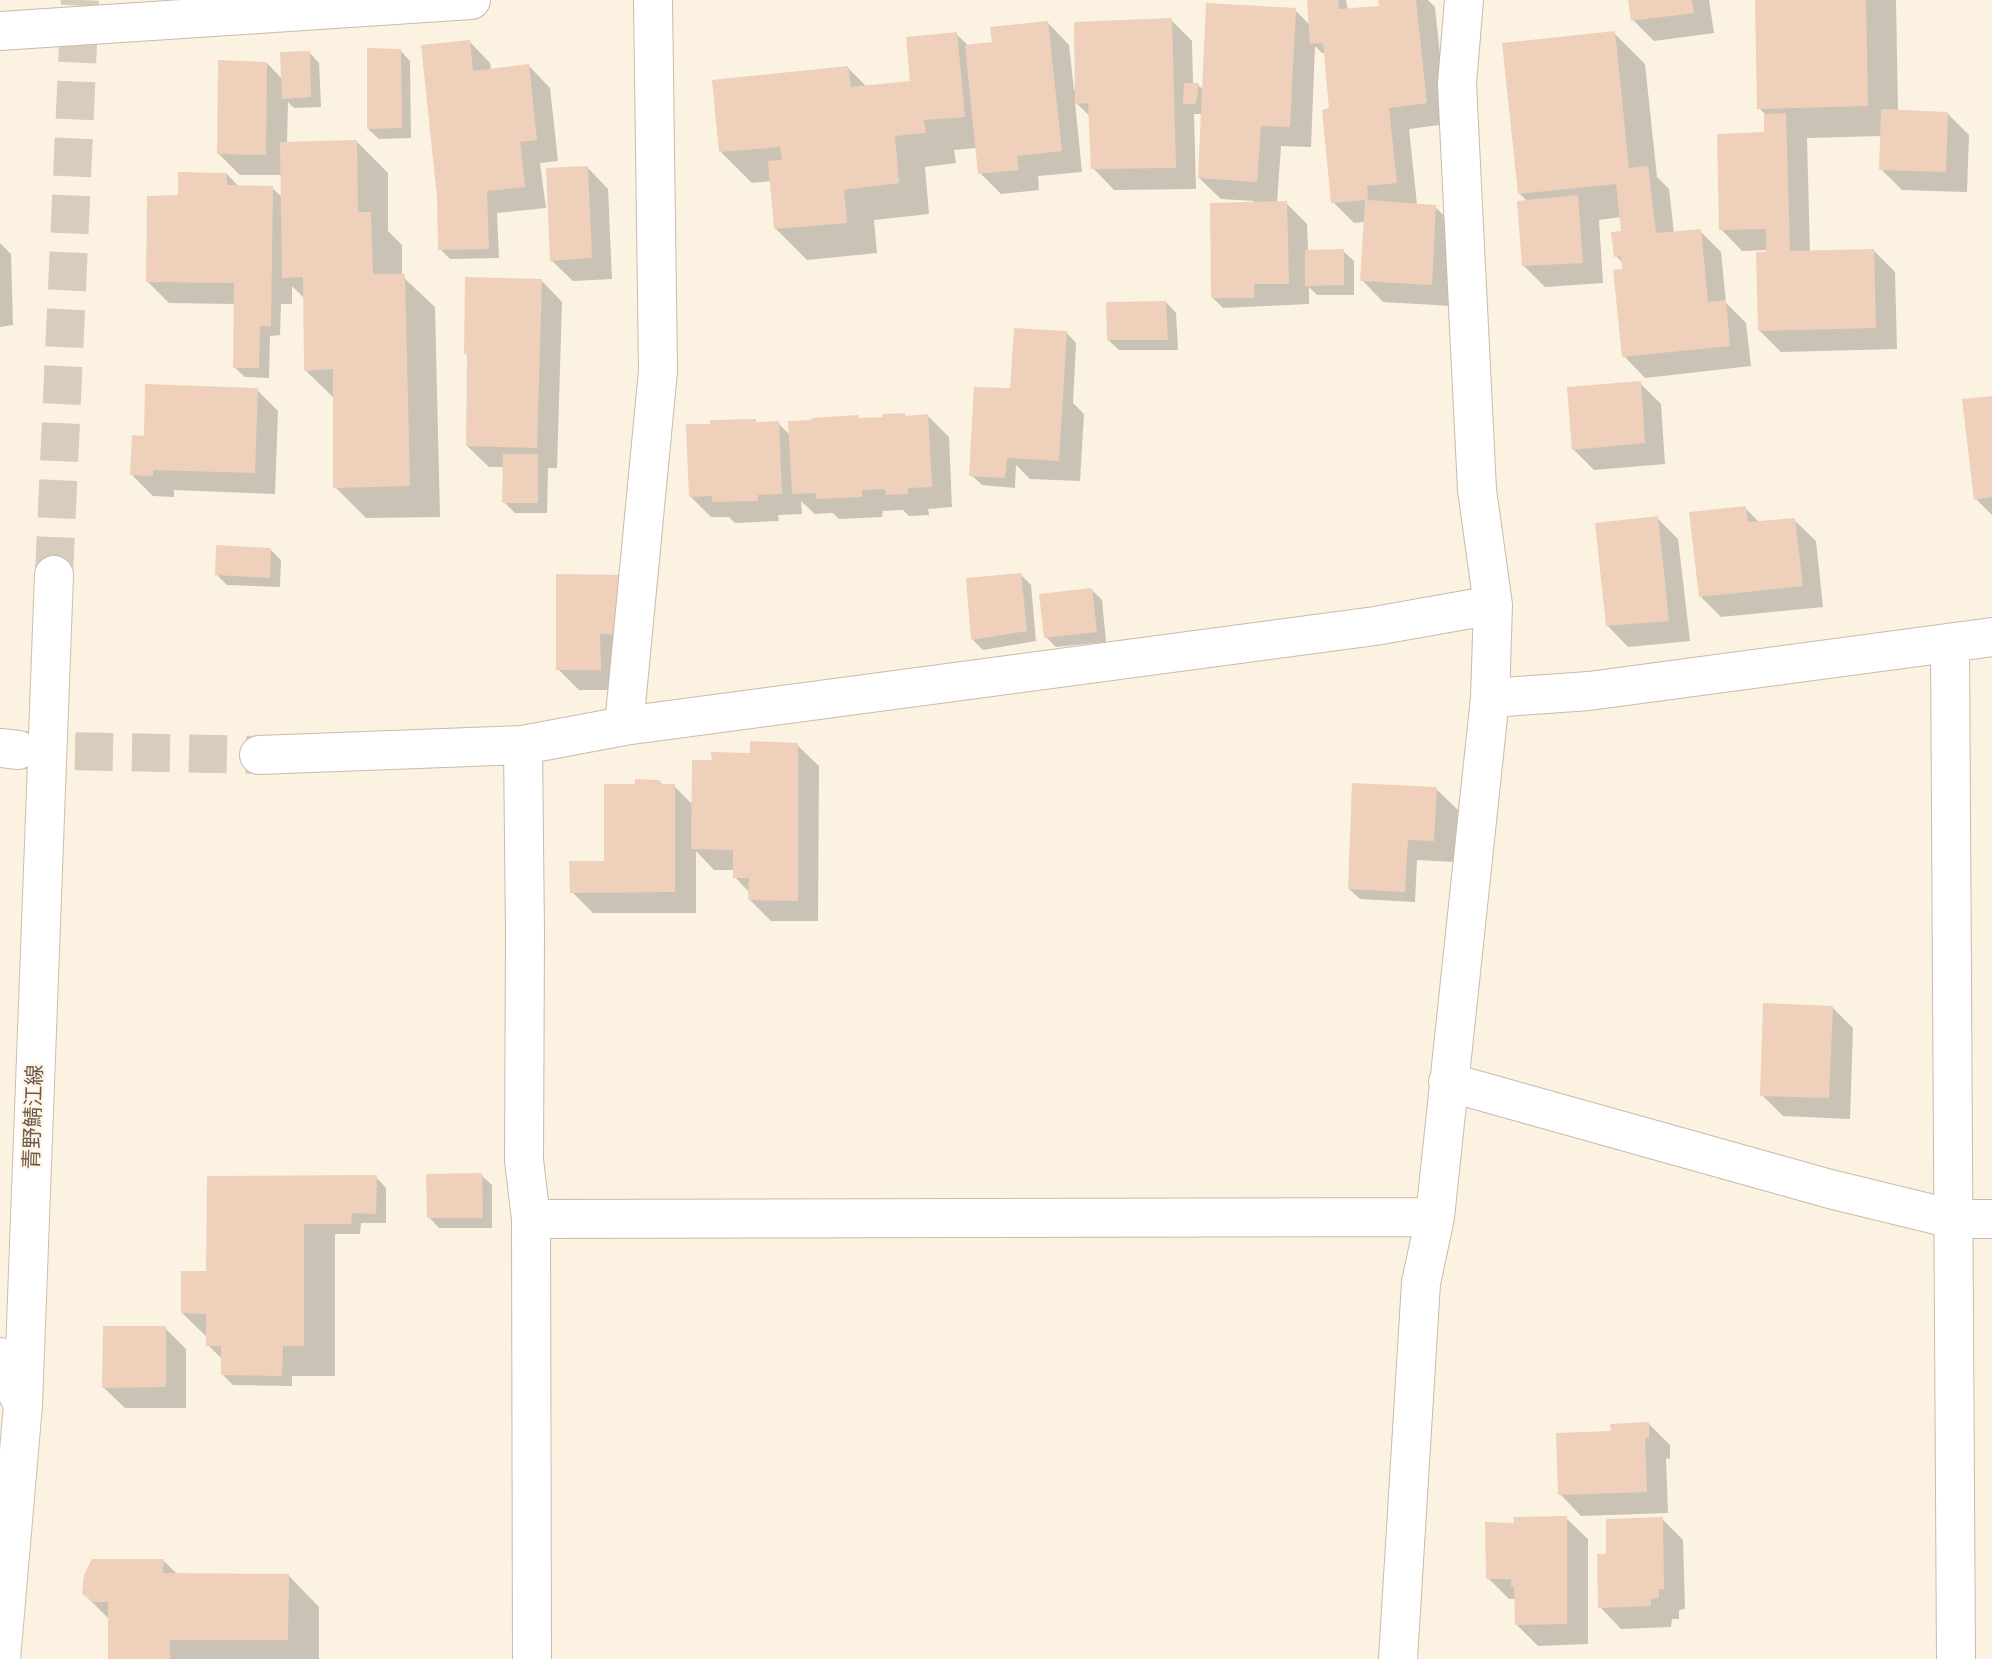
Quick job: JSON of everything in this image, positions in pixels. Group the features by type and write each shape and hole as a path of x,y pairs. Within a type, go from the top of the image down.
{"street":[{"path":"0,31 471,0"},
{"path":"624,726 658,371 653,0"},
{"path":"1398,1659 1421,1283 1434,1217 1490,698 1493,605 1477,490 1457,84 1464,0"},
{"name":"青野鯖江線","path":"1,1659 23,1405 54,575"},
{"path":"259,755 523,744 624,726 1361,627 1493,605"},
{"path":"1490,698 1589,691 1992,637"},
{"path":"1950,643 1956,1659"},
{"path":"523,744 524,1160 531,1219 532,1659"},
{"path":"1448,1082 1829,1188 1953,1219 1992,1219"},
{"path":"531,1219 1434,1217"},
{"path":"0,1357 23,1405"}],"building":[{"path":"1307,0 1338,0 1339,9 1379,6 1378,0 1416,0 1427,103 1389,108 1397,183 1367,186 1368,200 1436,205 1432,285 1360,281 1365,200 1331,203 1322,110 1329,108 1323,43 1310,44"},
{"path":"1628,0 1692,0 1694,13 1631,21"},
{"path":"1755,0 1866,0 1868,106 1757,109"},
{"path":"1206,3 1296,8 1290,127 1261,126 1257,182 1198,178"},
{"path":"1172,18 1176,168 1091,169 1088,103 1075,104 1074,22"},
{"path":"1048,21 1062,151 1017,156 1019,170 978,174 965,45 992,42 990,27"},
{"path":"1615,31 1629,168 1648,166 1656,233 1701,229 1708,302 1726,300 1730,346 1622,357 1613,270 1622,269 1621,256 1614,257 1611,232 1621,231 1616,184 1518,194 1502,43"},
{"path":"957,32 965,117 924,120 926,133 895,136 899,183 844,190 847,223 774,229 768,161 782,160 780,147 719,152 712,80 848,66 851,87 910,81 906,37"},
{"path":"470,40 473,71 529,64 537,140 520,142 525,187 487,191 489,249 438,250 437,197 421,45"},
{"path":"367,48 401,49 402,128 367,129"},
{"path":"310,51 311,97 282,99 280,52"},
{"path":"218,60 267,62 266,155 217,154"},
{"path":"1184,83 1199,83 1196,104 1183,104"},
{"path":"1881,109 1948,112 1946,172 1879,170"},
{"path":"1786,113 1790,251 1874,249 1876,328 1758,331 1756,252 1766,252 1766,229 1719,230 1717,134 1764,132 1764,114"},
{"path":"357,140 358,212 371,212 373,274 405,274 410,486 333,488 333,369 304,371 303,277 282,278 280,142"},
{"path":"588,166 592,258 550,261 546,168"},
{"path":"178,172 227,173 227,185 273,186 271,326 260,326 259,368 233,368 234,283 146,282 147,196 178,195"},
{"path":"1578,195 1583,263 1522,266 1517,201"},
{"path":"1287,201 1289,284 1254,284 1254,298 1211,298 1210,203"},
{"path":"1344,249 1344,285 1305,286 1305,250"},
{"path":"465,277 542,279 537,448 466,446"},
{"path":"1166,301 1168,340 1107,340 1106,302"},
{"path":"1014,328 1067,331 1059,461 1007,458 1005,478 969,476 974,387 1010,388"},
{"path":"1641,381 1645,443 1572,450 1567,387"},
{"path":"145,384 258,388 255,473 153,470 153,476 130,475 132,435 144,436"},
{"path":"1992,396 1992,497 1974,500 1962,399"},
{"path":"905,413 905,416 928,414 932,487 908,488 908,494 886,495 885,489 862,490 862,497 816,499 816,493 792,494 788,421 858,415 859,418 882,417 882,414"},
{"path":"756,419 756,422 779,421 782,494 758,495 758,501 712,502 712,496 689,497 686,424 710,424 710,420"},
{"path":"503,454 538,454 538,503 502,503"},
{"path":"1746,506 1748,522 1795,518 1803,586 1699,597 1689,512"},
{"path":"1658,516 1669,621 1606,626 1595,523"},
{"path":"216,545 271,548 270,578 215,575"},
{"path":"1021,573 1027,631 971,640 966,578"},
{"path":"556,574 627,575 618,635 600,634 601,670 556,670"},
{"path":"1092,588 1097,632 1044,638 1039,594"},
{"path":"750,741 798,743 798,901 748,900 749,878 733,878 733,850 691,849 692,760 712,760 711,752 750,753"},
{"path":"635,779 660,780 660,784 675,784 675,892 570,893 569,861 604,861 604,784 635,784"},
{"path":"1352,783 1437,787 1434,841 1408,840 1405,892 1348,889"},
{"path":"1763,1003 1833,1006 1829,1098 1760,1096"},
{"path":"482,1173 483,1218 427,1218 426,1174"},
{"path":"377,1175 376,1214 352,1213 351,1224 304,1224 304,1346 283,1346 282,1376 221,1375 221,1346 206,1346 206,1314 181,1313 181,1271 206,1271 207,1176"},
{"path":"103,1326 166,1326 166,1387 102,1388"},
{"path":"1649,1422 1649,1438 1645,1438 1647,1492 1558,1495 1556,1433 1611,1431 1610,1424"},
{"path":"1567,1516 1567,1624 1515,1625 1514,1587 1511,1587 1511,1579 1486,1579 1485,1522 1514,1523 1513,1517"},
{"path":"1663,1517 1664,1589 1659,1589 1659,1598 1651,1599 1651,1606 1598,1608 1597,1554 1606,1554 1606,1519"},
{"path":"92,1559 164,1559 163,1573 289,1574 288,1640 170,1640 170,1659 108,1659 108,1602 94,1602 82,1594 84,1575"}],"tunnel":[{"path":"54,575 80,0"},
{"path":"18,750 259,755"}]}
